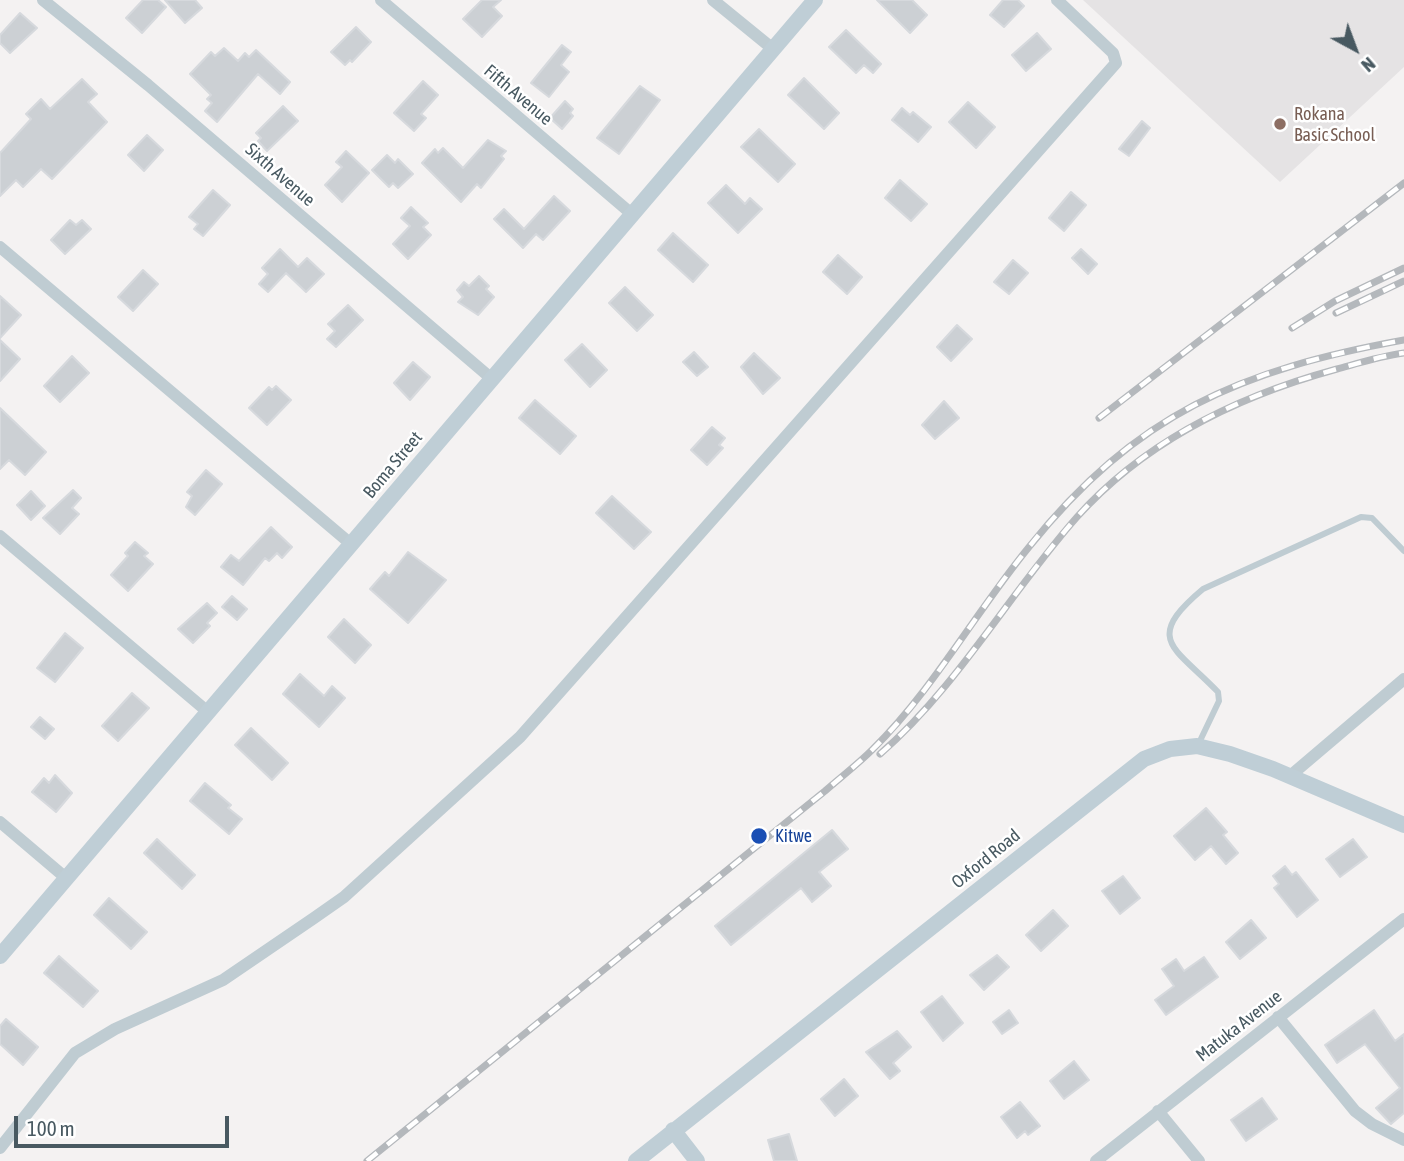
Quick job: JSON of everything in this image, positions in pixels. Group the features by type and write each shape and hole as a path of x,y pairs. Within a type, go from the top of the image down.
{"street":[{"name":"Sixth Avenue","path":"43,0 148,85 492,379"},
{"name":"Fifth Avenue","path":"381,0 633,215"},
{"path":"713,0 773,49"},
{"name":"Boma Street","path":"0,956 815,0"},
{"path":"0,1148 75,1053 115,1029 223,980 344,897 541,715 1116,63 1113,53 1057,0"},
{"path":"0,247 351,544"},
{"path":"0,536 208,712"},
{"path":"1290,776 1404,679"},
{"name":"Oxford Road","path":"636,1161 893,960 1116,778 1144,759 1170,749 1197,746 1290,776 1404,825"},
{"path":"0,822 66,878"},
{"name":"Matuka Avenue","path":"1096,1161 1404,919"},
{"path":"1278,1017 1355,1111 1372,1124 1403,1139"},
{"path":"1158,1111 1199,1161"},
{"path":"673,1130 697,1161"}],"lane":[{"path":"1197,746 1219,701 1218,692 1173,647 1168,634 1171,620 1182,607 1203,589 1361,517 1372,518 1404,551"}],"shaded area":[{"name":"Rokana Basic School","path":"1083,0 1404,0 1404,67 1280,182"}],"building":[{"path":"143,0 158,0 166,7 142,33 126,18"},
{"path":"165,0 195,0 202,8 185,23"},
{"path":"482,0 501,0 493,7 502,16 482,37 463,19"},
{"path":"877,0 912,0 927,15 910,33"},
{"path":"1003,0 1018,0 1024,6 1004,27 990,15"},
{"path":"20,13 37,28 10,53 0,43 0,35"},
{"path":"356,27 371,42 352,62 350,60 345,65 331,52"},
{"path":"846,30 881,64 873,73 864,65 856,73 829,47"},
{"path":"1037,33 1051,49 1026,71 1012,55"},
{"path":"562,45 571,52 561,65 569,72 549,97 531,83"},
{"path":"224,48 238,61 245,53 249,57 256,50 290,82 280,94 258,74 217,122 205,111 212,103 207,99 211,95 190,74 211,52 215,56"},
{"path":"804,78 839,113 824,129 788,95"},
{"path":"82,79 97,94 88,102 107,122 52,179 41,169 23,187 16,180 0,196 0,153 31,119 26,114 41,99 50,109"},
{"path":"423,81 438,95 421,114 426,118 414,131 394,113"},
{"path":"640,86 660,100 619,154 597,138"},
{"path":"565,101 573,109 570,113 573,116 562,129 550,118"},
{"path":"968,102 995,127 976,148 949,122"},
{"path":"283,106 298,121 267,151 258,141 261,138 256,133"},
{"path":"902,108 910,115 913,112 931,127 918,142 892,120"},
{"path":"1142,121 1150,128 1129,156 1119,149"},
{"path":"759,129 795,164 778,182 741,147"},
{"path":"147,135 163,150 144,171 128,155"},
{"path":"488,140 506,151 501,156 504,159 481,188 477,184 461,202 422,163 435,149 438,153 443,148 463,168"},
{"path":"346,151 369,173 342,202 325,185 342,167 336,162"},
{"path":"387,155 395,163 398,159 413,174 398,188 393,183 389,187 372,170"},
{"path":"900,180 927,204 911,221 885,198"},
{"path":"726,185 745,204 750,198 762,209 738,233 708,203"},
{"path":"213,190 230,205 203,236 194,229 198,224 189,217"},
{"path":"1071,192 1086,205 1064,231 1049,218"},
{"path":"554,196 570,211 543,240 536,234 523,248 494,219 504,209 524,229"},
{"path":"411,207 428,223 423,227 431,235 408,259 393,244 410,226 401,218"},
{"path":"70,220 76,225 82,220 91,229 65,254 51,240"},
{"path":"673,233 708,265 693,282 658,250"},
{"path":"280,249 298,267 307,258 324,274 306,292 286,273 268,292 259,284 268,274 262,268"},
{"path":"1081,249 1097,264 1088,274 1072,258"},
{"path":"838,255 862,277 847,294 823,272"},
{"path":"1013,260 1028,273 1009,294 994,282"},
{"path":"143,270 158,284 133,311 118,297"},
{"path":"479,276 489,286 486,289 494,297 478,315 458,302 463,297 457,290 464,282 469,286"},
{"path":"625,287 653,315 637,331 609,303"},
{"path":"0,296 21,315 0,338"},
{"path":"348,305 363,320 336,347 327,339 335,331 328,324"},
{"path":"957,325 972,339 951,361 937,347"},
{"path":"0,340 20,359 0,381"},
{"path":"582,344 607,370 590,387 565,360"},
{"path":"694,352 708,367 697,376 683,362"},
{"path":"754,353 780,378 763,394 741,367"},
{"path":"72,356 89,373 60,402 44,386"},
{"path":"413,362 430,377 410,400 394,383"},
{"path":"276,386 291,400 267,425 249,408 269,387 272,390"},
{"path":"535,400 576,436 560,454 519,418"},
{"path":"944,401 959,418 935,439 922,425"},
{"path":"0,408 46,452 25,475 9,460 0,469"},
{"path":"712,427 725,438 719,445 723,448 707,465 691,450"},
{"path":"206,470 222,484 195,515 186,507 192,496 187,492"},
{"path":"73,490 81,498 72,508 79,514 60,534 43,518"},
{"path":"31,491 45,506 31,520 17,505"},
{"path":"612,496 651,532 634,549 596,513"},
{"path":"271,527 292,547 282,558 277,553 269,561 265,558 243,585 221,567 231,555 239,561"},
{"path":"135,542 148,553 144,556 153,564 128,591 111,575 128,556 125,553"},
{"path":"408,552 446,580 408,623 370,589 385,572 389,576"},
{"path":"232,596 247,609 237,620 222,607"},
{"path":"207,603 217,613 207,623 210,626 193,643 178,629"},
{"path":"344,619 371,645 355,663 328,637"},
{"path":"65,633 83,648 55,682 37,668"},
{"path":"300,674 324,696 332,686 345,698 319,727 283,694"},
{"path":"132,693 149,708 118,741 102,726"},
{"path":"40,717 54,729 45,739 31,727"},
{"path":"251,728 288,763 272,780 235,745"},
{"path":"55,775 72,793 56,812 32,792 44,778 49,783"},
{"path":"205,783 231,805 228,808 242,819 229,834 190,801"},
{"path":"1206,808 1227,832 1223,835 1238,853 1226,864 1211,846 1195,860 1174,836"},
{"path":"832,830 848,849 819,872 831,886 812,902 801,888 731,945 715,926"},
{"path":"157,839 195,875 182,889 144,853"},
{"path":"1353,839 1367,857 1340,877 1326,859"},
{"path":"1285,866 1292,875 1296,872 1318,900 1297,917 1274,888 1279,884 1273,876"},
{"path":"1123,876 1140,898 1120,914 1102,891"},
{"path":"109,898 147,932 131,949 94,915"},
{"path":"1053,910 1068,926 1041,951 1026,935"},
{"path":"1251,920 1266,938 1240,959 1226,942"},
{"path":"997,955 1009,967 984,990 970,975"},
{"path":"59,956 98,991 83,1007 44,973"},
{"path":"1204,957 1218,977 1166,1015 1155,1000 1174,986 1162,969 1176,959 1184,971"},
{"path":"942,996 963,1023 943,1041 921,1012"},
{"path":"1009,1010 1018,1023 1002,1034 993,1022"},
{"path":"1374,1010 1395,1041 1404,1034 1404,1113 1391,1124 1376,1108 1400,1088 1365,1044 1337,1063 1325,1045"},
{"path":"6,1019 38,1047 23,1065 0,1044 0,1026"},
{"path":"897,1031 911,1047 893,1063 900,1071 890,1079 866,1052"},
{"path":"1074,1061 1089,1080 1064,1099 1050,1081"},
{"path":"844,1079 858,1096 835,1116 821,1099"},
{"path":"1262,1098 1277,1119 1246,1141 1231,1120"},
{"path":"1020,1102 1040,1126 1028,1135 1025,1131 1017,1138 1001,1117"},
{"path":"789,1134 797,1161 774,1161 768,1140"}],"railway":[{"path":"1099,418 1404,183"},
{"path":"1292,328 1335,301 1404,268"},
{"path":"1336,313 1404,281"},
{"path":"367,1161 867,755 915,702 1029,547 1069,501 1110,463 1151,431 1195,405 1241,384 1291,366 1404,340"},
{"path":"880,754 908,727 959,669 1077,517 1133,465 1163,443 1229,407 1300,380 1404,353"}],"place":[{"name":"Rokana Basic School","path":"1280,124"},
{"name":"Kitwe","path":"759,836"}]}
